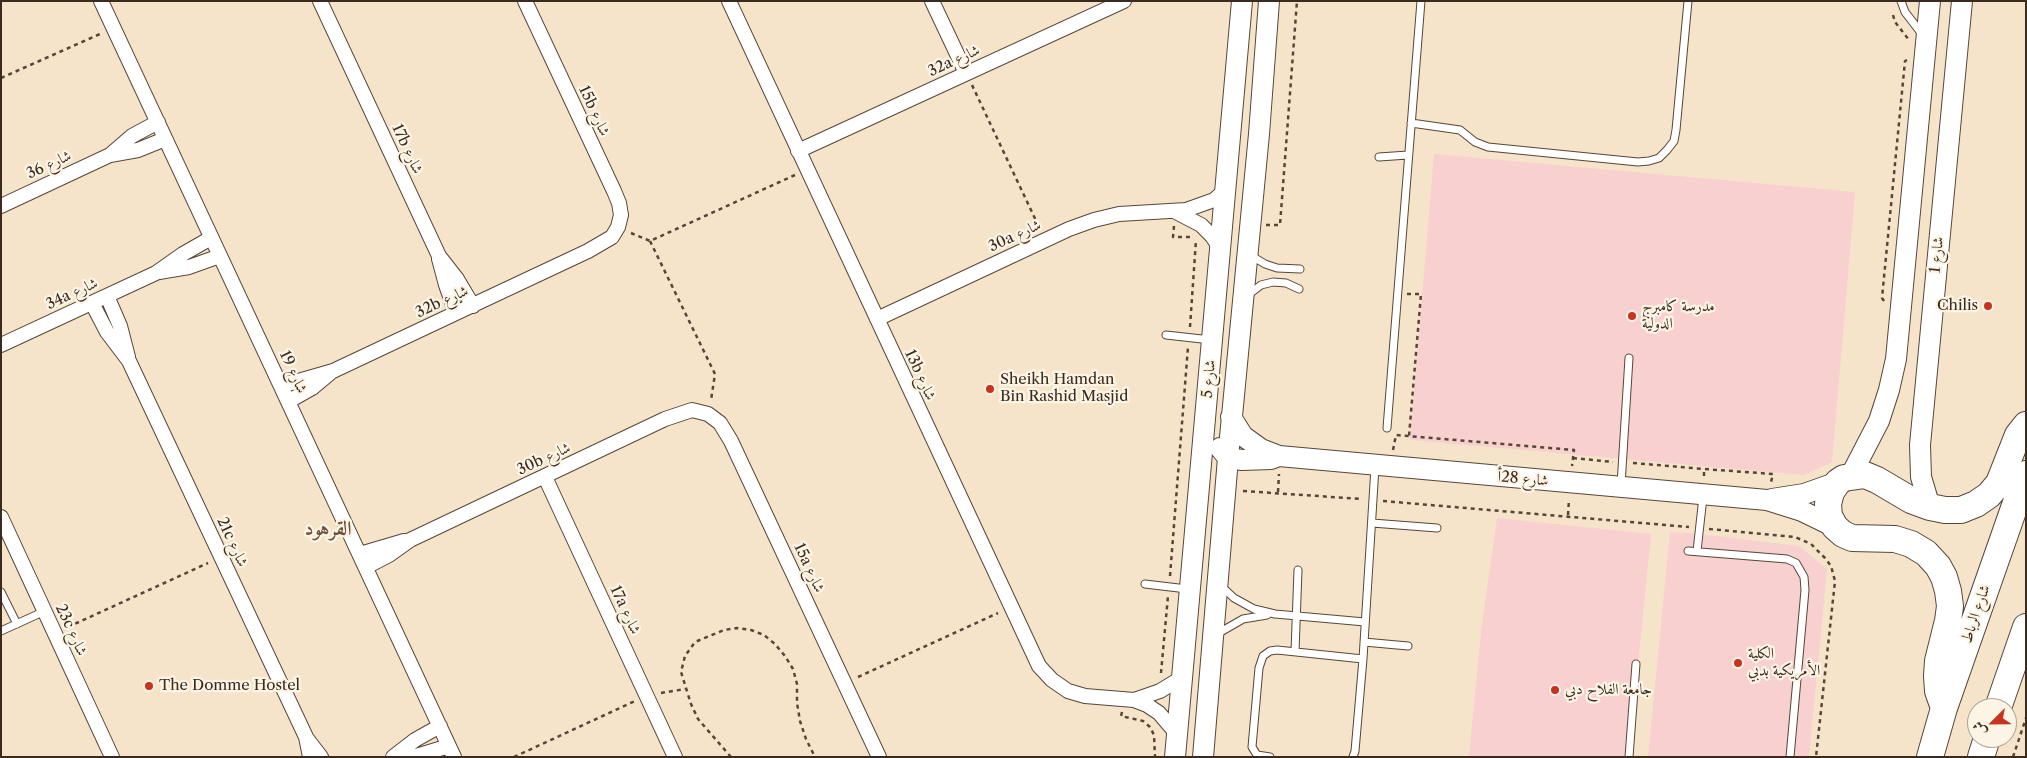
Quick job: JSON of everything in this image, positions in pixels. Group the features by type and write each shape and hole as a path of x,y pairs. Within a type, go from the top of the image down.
{"highway":[{"path":"1944,708 1938,692 1937,676 1938,661 1950,606 1948,591 1938,566 1926,553 1911,544 1896,539 1879,537 1852,538 1843,534 1835,527 1829,516 1828,504 1831,492 1845,479 1865,474 1911,500 1945,510 1961,510 1976,504 1989,495 1998,482 2018,435 2026,424"},
{"name":"شارع الرباط","path":"1930,757 1944,708 2026,474"},
{"path":"2001,698 2026,627"}],"street":[{"name":"شارع 19","path":"101,1 452,751"},
{"name":"17b شارع","path":"320,1 439,256 457,279 472,306"},
{"name":"15b شارع","path":"525,1 619,203 621,215 615,232"},
{"name":"13b شارع","path":"729,1 1039,666 1052,680 1068,690 1085,696 1128,699 1160,692 1183,677"},
{"path":"932,1 966,73"},
{"name":"32a شارع","path":"798,150 1124,1"},
{"name":"شارع 1","path":"1845,479 1879,421 1896,359 1924,75 1919,44 1930,1"},
{"name":"شارع 1","path":"1930,507 1921,477 1919,461 1962,1"},
{"name":"شارع 5","path":"1205,755 1231,417 1259,134 1256,3"},
{"name":"شارع 5","path":"1175,757 1226,190 1256,3"},
{"path":"1924,75 1929,94 1930,133 1919,259 1922,266 1936,269"},
{"name":"شارع 36","path":"110,155 132,136 158,122"},
{"name":"شارع 36","path":"1,206 110,155 138,150 165,140"},
{"name":"30a شارع","path":"877,319 1045,240 1094,220 1119,214 1176,212 1200,206 1214,200 1226,190"},
{"name":"30a شارع","path":"1176,212 1201,225 1212,236 1221,250"},
{"name":"32b شارع","path":"281,386 333,371 588,251 615,232"},
{"name":"34a شارع","path":"1,345 156,272 182,254 212,238"},
{"name":"34a شارع","path":"156,272 189,266 220,256"},
{"path":"439,256 446,285 456,313"},
{"path":"1217,284 1227,303 1218,441 1223,454 1228,458"},
{"name":"21c شارع","path":"107,296 120,326 129,361 306,737 321,757"},
{"name":"21c شارع","path":"92,303 107,332 129,361"},
{"path":"288,401 312,388 333,371"},
{"name":"30b شارع","path":"410,540 665,419 692,410 708,414"},
{"name":"15a شارع","path":"708,414 720,423 731,441 879,757"},
{"name":"شارع 28أ","path":"1231,417 1244,436 1261,448 1279,456"},
{"name":"شارع 28أ","path":"1228,458 1256,461 1279,456 1767,500 1802,511 1835,527"},
{"name":"17a شارع","path":"545,477 675,757"},
{"name":"شارع 28أ","path":"1767,500 1804,494 1845,479"},
{"name":"23c شارع","path":"1,517 112,757"},
{"path":"360,554 384,545 410,540"},
{"path":"366,567 389,555 410,540"},
{"name":"13b شارع","path":"1128,699 1159,713 1177,734"},
{"path":"393,757 414,740 440,726"},
{"name":"21c شارع","path":"306,737 310,757"},
{"path":"413,757 452,751"}],"lane":[{"path":"1387,428 1421,1"},
{"path":"1411,123 1460,130 1475,142 1488,148 1638,162 1659,158 1674,141 1688,1"},
{"path":"1901,1 1919,44"},
{"path":"1379,157 1408,155"},
{"path":"1248,249 1255,258 1265,264 1276,268 1300,269"},
{"path":"1243,302 1250,292 1261,285 1273,282 1286,283 1299,289"},
{"path":"1166,335 1212,340"},
{"path":"1621,488 1629,358"},
{"path":"1353,757 1363,659 1376,464"},
{"path":"1697,551 1703,494"},
{"path":"1372,523 1437,528"},
{"path":"1688,551 1787,559 1796,564 1804,577 1805,590 1790,757"},
{"path":"1295,652 1298,570"},
{"path":"1218,582 1225,590 1254,609 1275,614 1365,622"},
{"path":"1145,584 1190,589"},
{"path":"1,592 17,624"},
{"path":"1,631 45,611"},
{"path":"1213,637 1243,619 1275,614"},
{"path":"1364,642 1408,646"},
{"path":"1270,757 1257,755 1252,747 1259,668 1263,656 1270,651 1363,659"},
{"path":"1629,757 1636,664"}],"path":[{"path":"1901,1 1890,4 1895,22 1908,38 1919,44"},
{"path":"1,78 114,28"},
{"path":"1888,306 1882,298 1905,61 1911,58"},
{"path":"966,73 1045,240"},
{"path":"615,232 650,240 807,169"},
{"path":"1161,678 1180,463 1196,237 1173,238 1176,212"},
{"path":"650,240 715,374 708,414"},
{"path":"1397,293 1421,294 1409,436"},
{"path":"1573,458 1772,474 1767,500"},
{"path":"1703,494 1704,469"},
{"path":"1225,490 1568,515 1795,537 1811,544 1826,558 1835,581 1816,757"},
{"path":"55,633 222,557"},
{"path":"845,683 1011,608"},
{"path":"731,757 698,718 685,689 681,672 685,656 695,642 730,629 751,630 764,635 785,656 793,669 797,684 797,703 800,721 815,757"},
{"path":"514,757 646,695 685,689"},
{"path":"1128,699 1121,716 1143,721 1150,727 1156,744 1155,757"},
{"path":"2014,757 2026,718"}],"shaded area":[{"name":"مدرسة كامبرج الدولية","path":"1434,154 1855,192 1832,462 1804,475 1410,440"},
{"name":"جامعة الفلاح دبي","path":"1497,518 1651,534 1629,757 1469,757 1481,632"},
{"name":"الكلية الأمريكية بدبي","path":"1670,532 1799,546 1827,569 1809,757 1648,757"}],"place":[{"name":"Chilis","path":"1988,306"},
{"name":"مدرسة كامبرج الدولية","path":"1632,316"},
{"name":"Sheikh Hamdan Bin Rashid Masjid","path":"990,389"},
{"name":"الكلية الأمريكية بدبي","path":"1738,663"},
{"name":"The Domme Hostel","path":"149,686"},
{"name":"جامعة الفلاح دبي","path":"1555,690"}],"district":[{"name":"القرهود","path":"328,529"}]}
